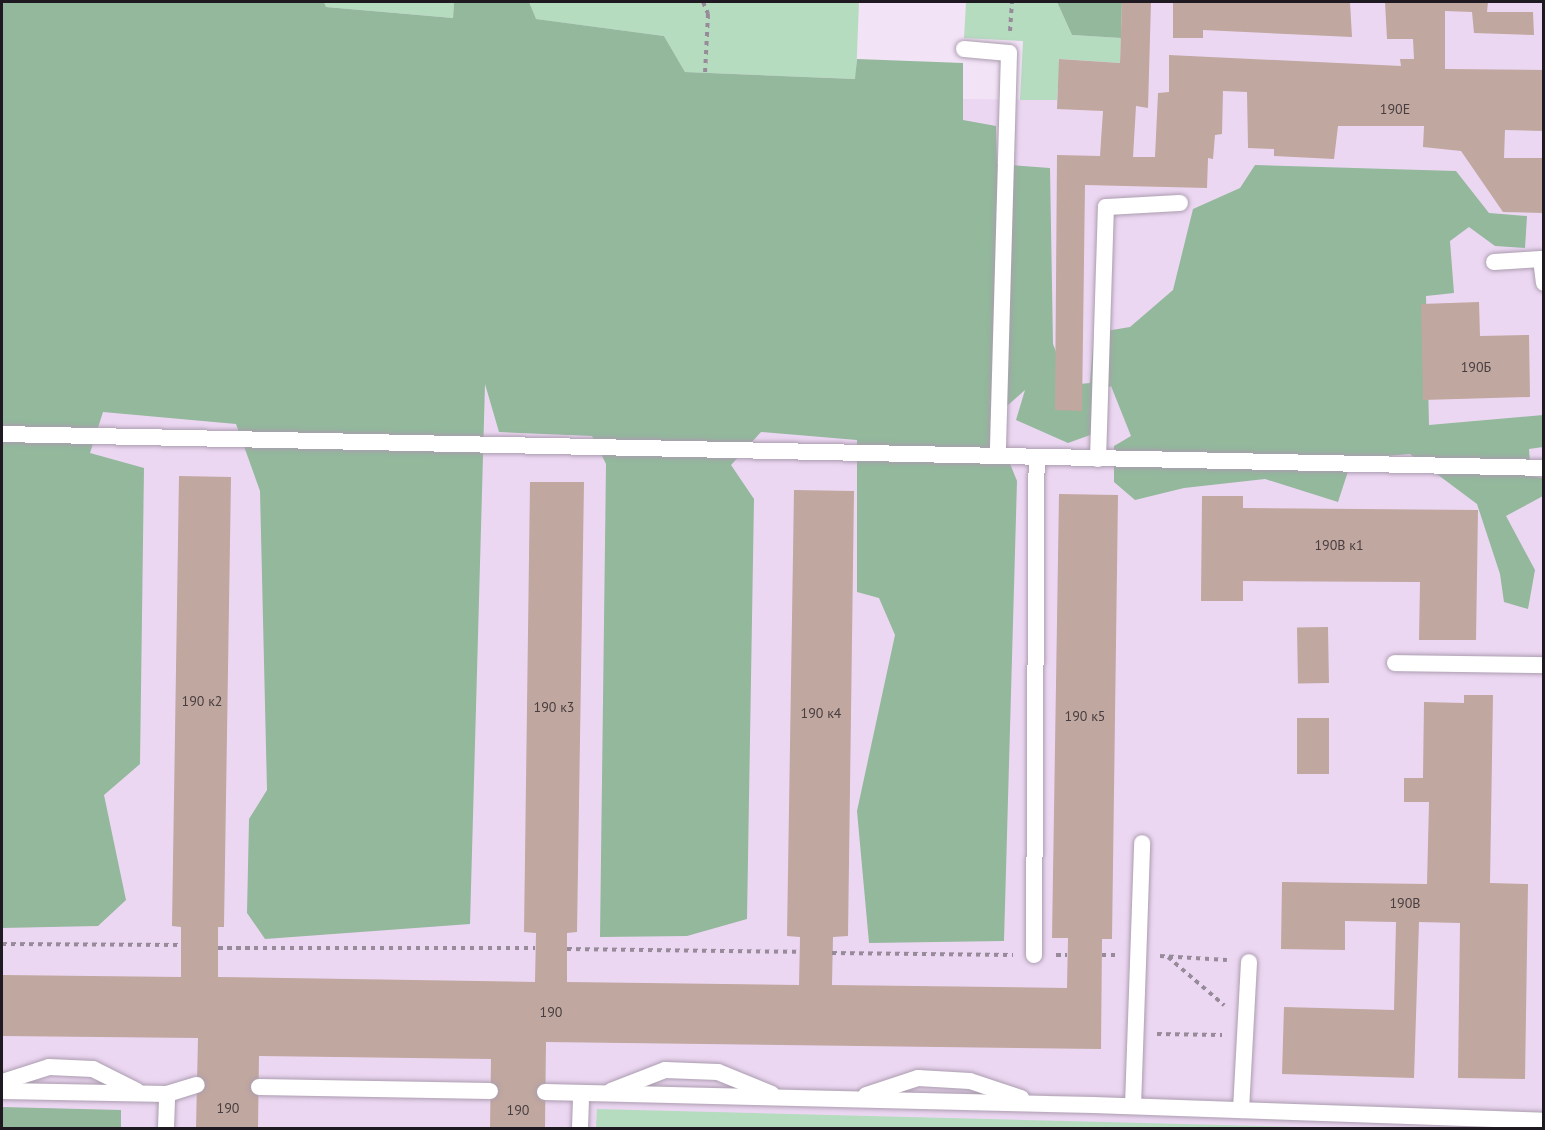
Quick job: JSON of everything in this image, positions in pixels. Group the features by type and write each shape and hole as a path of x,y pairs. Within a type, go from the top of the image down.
{"lane":[{"path":"964,49 1009,53 998,456"},
{"path":"1098,459 1106,207 1180,203"},
{"path":"1494,262 1541,259 1544,283"},
{"path":"2,434 1544,468"},
{"path":"1034,955 1037,458"},
{"path":"1395,663 1544,665"},
{"path":"1133,1106 1142,843"},
{"path":"1241,1110 1249,962"},
{"path":"2,1082 49,1067 93,1070 145,1094"},
{"path":"604,1094 665,1070 718,1072 780,1098"},
{"path":"854,1099 918,1077 970,1081 1034,1103"},
{"path":"2,1091 167,1094 197,1084"},
{"path":"259,1087 490,1091"},
{"path":"545,1092 1034,1103 1544,1121"},
{"path":"166,1128 167,1094"},
{"path":"580,1128 581,1094"}],"path":[{"path":"703,2 708,14 705,74"},
{"path":"2,944 181,945"},
{"path":"218,948 535,948"},
{"path":"567,949 799,952"},
{"path":"832,953 1067,955"},
{"path":"1138,955 1249,962"},
{"path":"1167,957 1245,1030"},
{"path":"1135,1033 1245,1030"}],"shaded area":[{"path":"1122,2 1543,2 1543,1128 2,1128 2,89 1057,100 1059,59 1120,63"}],"green space":[{"path":"2,2 324,2 326,7 453,18 454,2 529,2 536,19 664,36 685,72 855,79 857,59 963,63 963,120 996,126 997,164 1050,168 1053,344 1069,385 1090,383 1094,333 1130,327 1173,290 1193,209 1240,188 1255,165 1456,171 1489,213 1527,216 1525,248 1495,246 1469,227 1450,241 1454,293 1426,296 1429,425 1543,415 1543,447 1529,449 1531,476 1543,478 1543,496 1506,516 1535,570 1528,609 1504,602 1500,574 1477,504 1410,454 1352,459 1338,502 1265,479 1184,488 1135,500 1114,482 1114,446 1131,436 1111,386 1093,395 1093,434 1068,443 1016,420 1025,390 992,419 1017,481 1004,941 869,943 857,811 895,635 879,598 857,592 857,440 761,432 731,465 754,499 747,919 687,936 600,937 606,464 592,436 499,432 485,384 470,924 265,939 247,913 249,819 267,790 260,491 236,424 103,412 90,453 144,468 140,764 104,795 126,900 98,926 2,928"},
{"path":"324,2 454,2 453,18 326,7"},
{"path":"529,2 859,2 856,79 685,72 664,36 535,19"},
{"path":"966,2 1057,2 1072,35 1121,38 1120,63 1060,59 1057,100 1020,100 1023,41 964,38"},
{"path":"1057,2 1122,2 1121,38 1072,35"},
{"path":"2,1107 121,1110 121,1128 2,1128"},
{"path":"597,1109 1336,1128 596,1128"}],"building":[{"path":"1122,2 1151,2 1148,108 1136,106 1133,157 1155,157 1158,93 1169,92 1169,55 1401,66 1400,59 1414,59 1413,39 1387,39 1385,2 1488,2 1487,12 1533,12 1534,35 1474,33 1472,12 1445,11 1445,69 1544,70 1544,131 1505,130 1504,158 1544,158 1544,213 1503,212 1461,151 1423,147 1424,126 1338,126 1334,159 1274,156 1274,149 1248,148 1247,92 1223,91 1222,134 1215,135 1213,159 1208,158 1207,188 1085,185 1082,411 1055,410 1057,155 1100,156 1103,111 1057,109 1059,59 1120,63"},
{"path":"1173,2 1350,2 1352,37 1203,30 1203,38 1173,38"},
{"path":"1479,302 1480,336 1529,335 1530,397 1423,400 1421,304"},
{"path":"179,476 231,477 224,927 218,927 218,977 535,982 536,933 524,932 530,482 584,482 577,932 567,933 567,982 799,985 800,937 787,936 794,490 854,491 848,936 833,937 832,985 1067,988 1068,938 1052,938 1059,494 1118,495 1112,939 1102,939 1101,1049 546,1042 545,1128 490,1128 491,1059 259,1056 258,1128 196,1128 198,1038 2,1036 2,975 181,977 181,927 172,926"},
{"path":"1202,496 1243,496 1243,508 1478,510 1476,640 1419,640 1420,582 1243,581 1243,601 1201,601"},
{"path":"1328,627 1329,683 1298,684 1297,628"},
{"path":"1464,695 1493,695 1490,883 1528,884 1525,1079 1458,1078 1460,923 1419,922 1414,1078 1282,1074 1284,1007 1394,1010 1396,922 1345,921 1345,950 1281,949 1282,882 1427,884 1429,802 1404,802 1404,778 1423,778 1424,702 1464,703"},
{"path":"1297,718 1329,718 1329,774 1297,774"}]}
